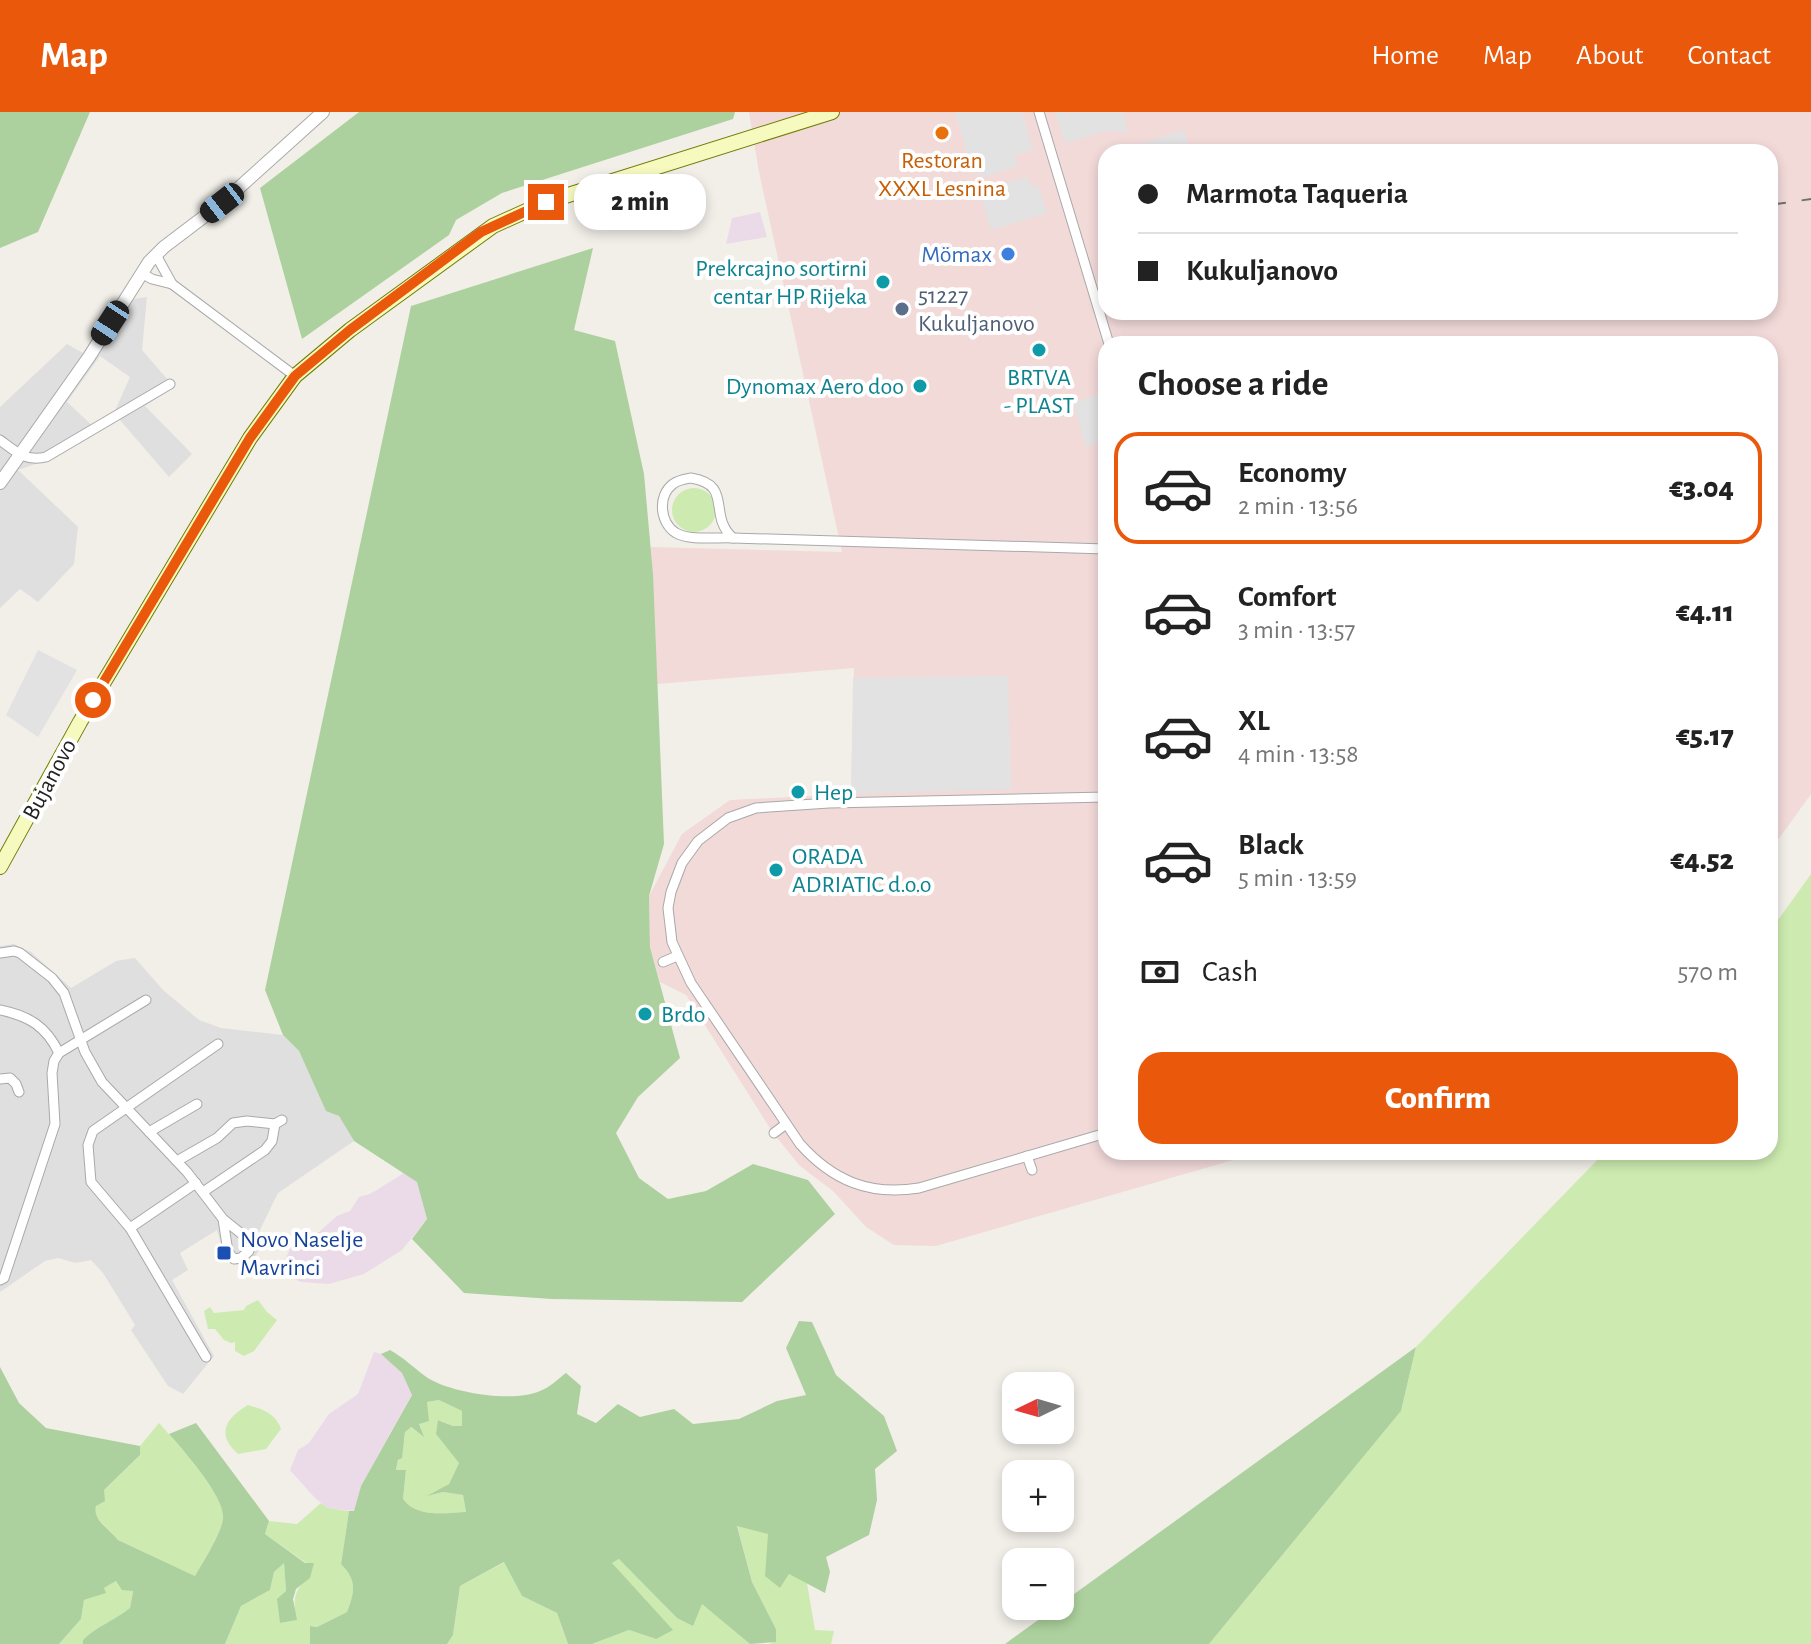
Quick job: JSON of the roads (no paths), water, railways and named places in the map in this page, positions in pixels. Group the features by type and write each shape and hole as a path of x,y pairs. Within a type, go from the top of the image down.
{"main road":[{"name":"Bujanovo","path":"0,867 80,722 250,438 295,376 350,330 493,226 546,202 832,112"}],"street":[{"path":"0,483 156,255 222,203 323,112"},
{"path":"1039,112 1098,308"},
{"path":"156,255 172,284"},
{"path":"141,273 172,284 295,376"},
{"path":"0,440 19,455 34,459 46,457 170,384"},
{"path":"733,538 720,522 719,501 709,484 691,478 671,485 662,510 669,528 686,536 733,538 1098,549"},
{"path":"1098,797 829,803 756,808 717,824 698,841 675,876 668,908 672,942 691,983 800,1144 821,1165 846,1181 887,1191 919,1188 1098,1135"},
{"path":"0,953 20,953 60,986 69,1001 97,1076 177,1161 223,1219"},
{"path":"663,962 677,956"},
{"path":"0,1280 4,1278 55,1124 54,1061 59,1053 146,1000"},
{"path":"0,1010 31,1018 53,1040 59,1053"},
{"path":"206,1357 130,1228 91,1182 88,1145 93,1131 218,1044"},
{"path":"0,1079 10,1078 19,1092"},
{"path":"149,1132 197,1104"},
{"path":"177,1161 210,1143 233,1123 278,1122 272,1141 265,1150 203,1192"},
{"path":"774,1133 786,1124"},
{"path":"1027,1156 1032,1170"},
{"path":"130,1228 196,1183"}],"railway":[{"path":"1778,204 1811,199"}],"place":[{"name":"Restoran XXXL Lesnina","path":"942,133"},
{"name":"Mömax","path":"1008,254"},
{"name":"Prekrcajno sortirni centar HP Rijeka","path":"883,282"},
{"name":"51227 Kukuljanovo","path":"902,309"},
{"name":"BRTVA - PLAST","path":"1039,350"},
{"name":"Dynomax Aero doo","path":"920,386"},
{"name":"Hep","path":"798,792"},
{"name":"ORADA ADRIATIC d.o.o","path":"776,870"},
{"name":"Brdo","path":"645,1014"},
{"name":"Novo Naselje Mavrinci","path":"224,1253"}]}
